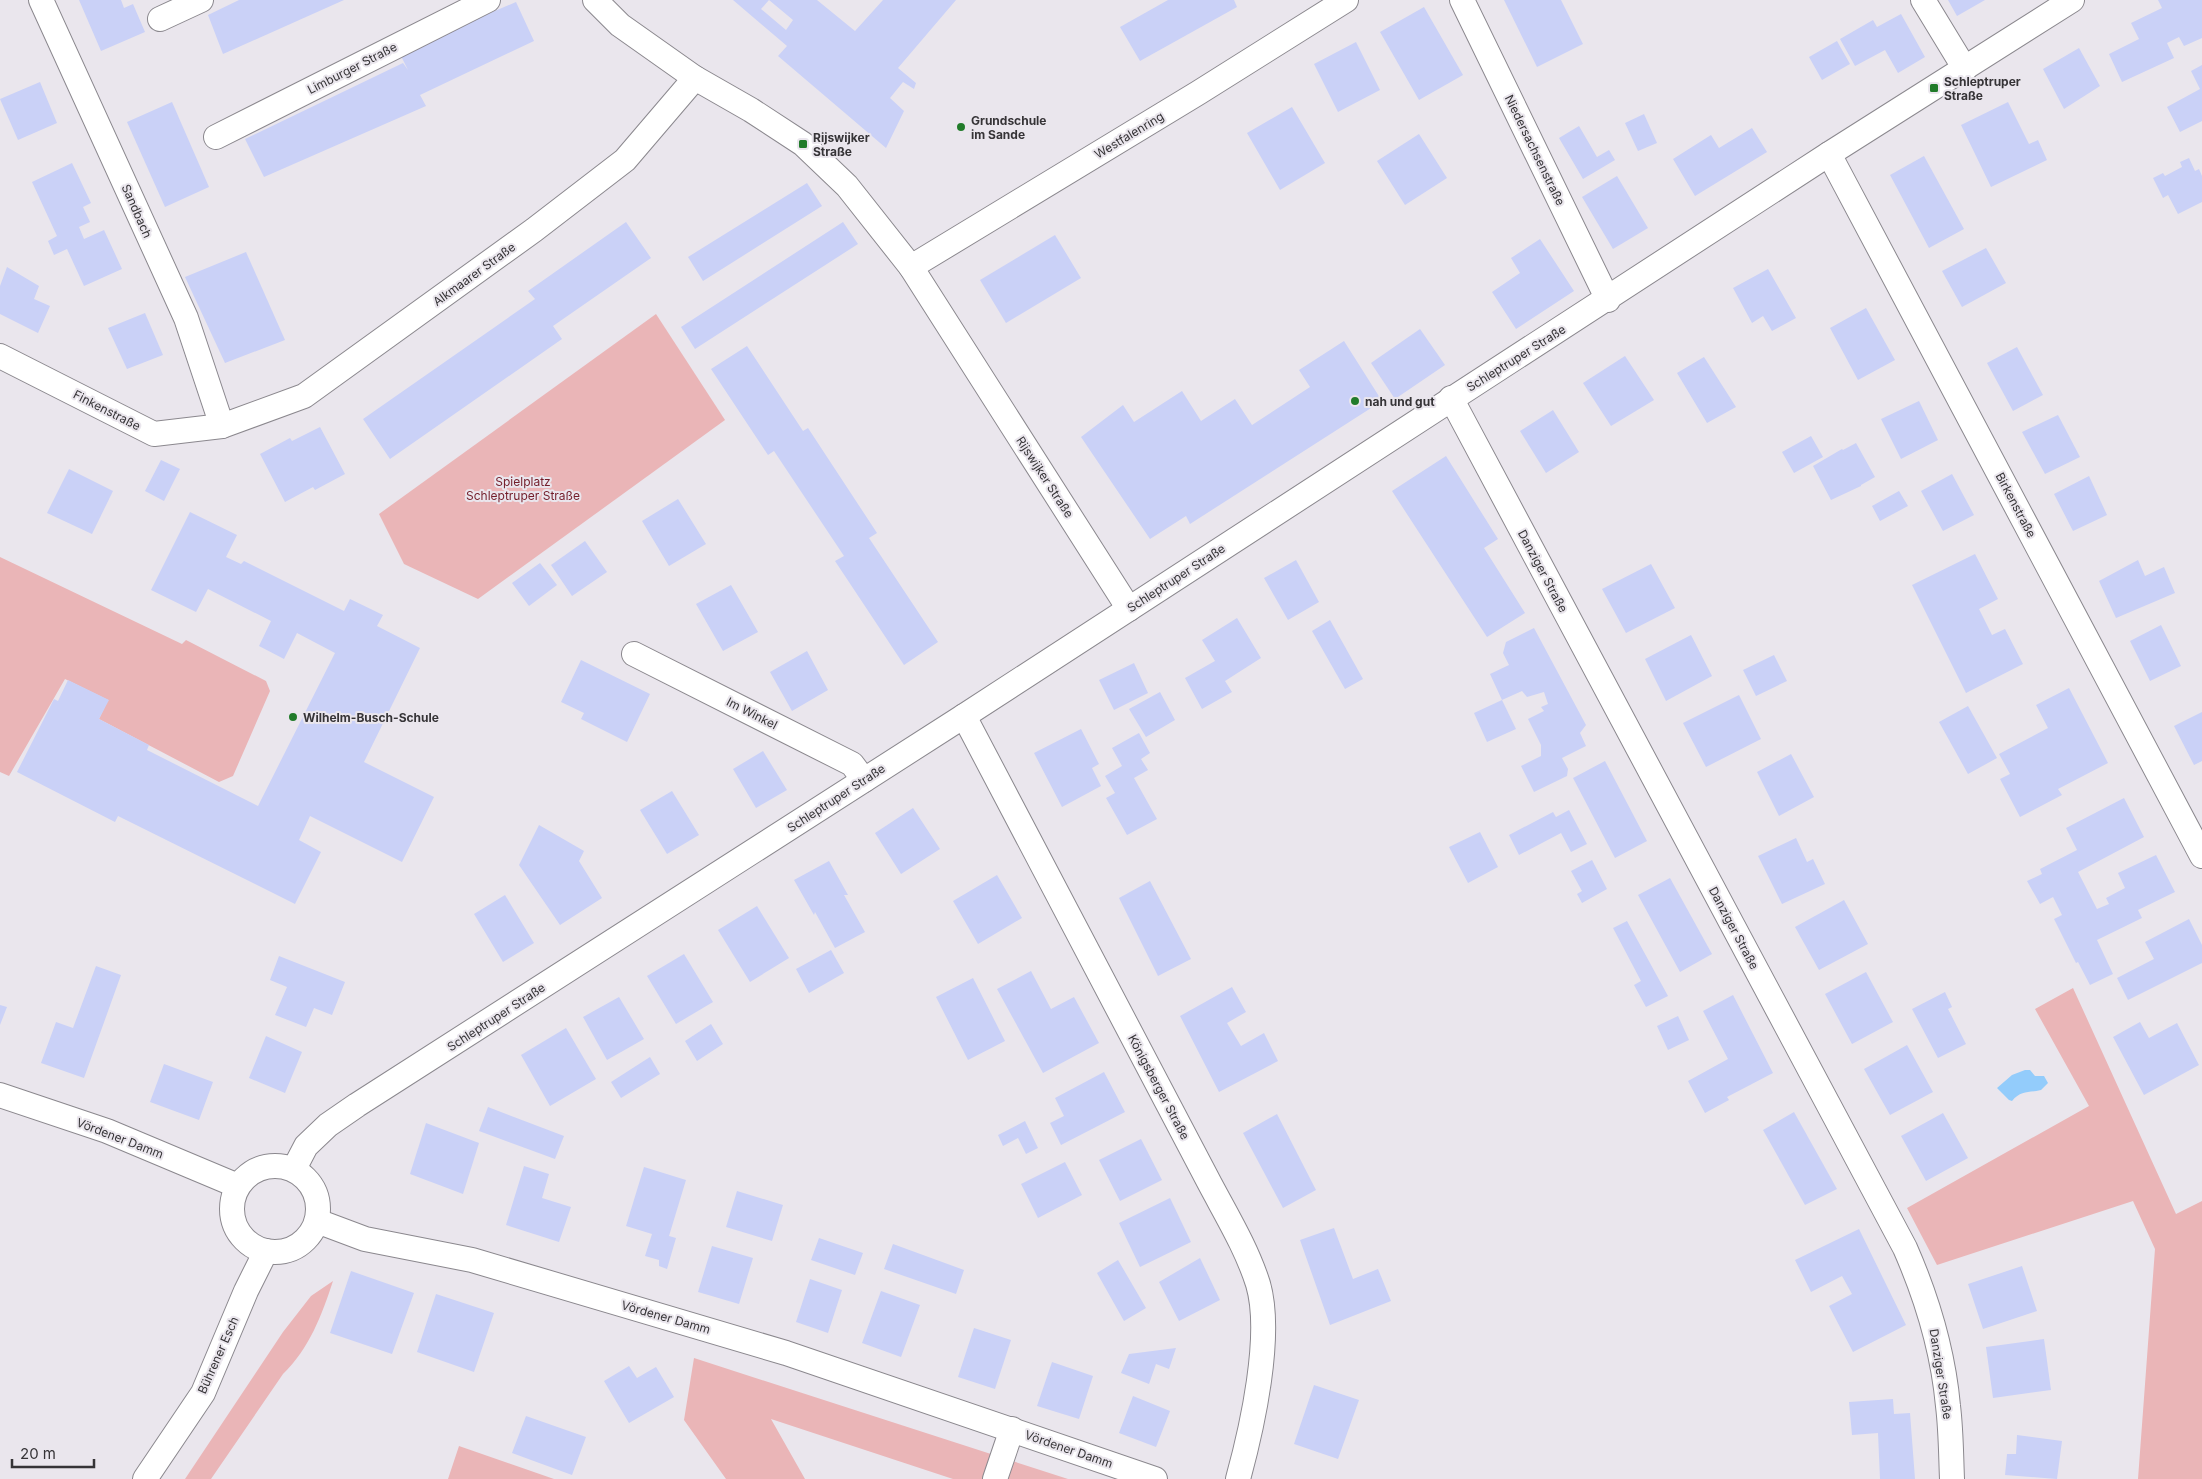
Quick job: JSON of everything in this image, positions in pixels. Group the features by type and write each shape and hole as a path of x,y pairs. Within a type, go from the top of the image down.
{"street":[{"name":"Sandbach","path":"41,0 186,318 222,426"},
{"path":"160,19 201,0"},
{"name":"Limburger Straße","path":"216,137 488,0"},
{"name":"Rijswijker Straße","path":"595,0 620,25 695,78 751,110 803,144 847,186 911,267 1129,609"},
{"name":"Westfalenring","path":"911,267 1198,93 1346,0"},
{"name":"Niedersachsenstraße","path":"1462,0 1608,300"},
{"path":"1923,0 1965,69"},
{"name":"Schleptruper Straße","path":"294,1169 306,1146 328,1125 342,1115 964,716 1451,398 1608,300 1829,154 2072,0"},
{"name":"Alkmaarer Straße","path":"222,426 304,396 534,230 625,160 695,78"},
{"name":"Birkenstraße","path":"1829,154 2202,856"},
{"name":"Finkenstraße","path":"0,356 154,434 222,426"},
{"name":"Danziger Straße","path":"1451,398 1905,1248 1923,1290 1939,1346 1948,1406 1952,1479"},
{"name":"Im Winkel","path":"634,654 852,764 864,780"},
{"name":"Königsberger Straße","path":"964,716 1245,1250 1258,1284 1264,1311 1264,1339 1246,1450 1238,1479"},
{"name":"Vördener Damm","path":"0,1095 107,1131 238,1186"},
{"path":"269,1166 282,1166 294,1169 304,1176 317,1196 319,1208 317,1221 312,1232 297,1246 279,1252 266,1251 253,1246 235,1226 232,1212 233,1198 238,1186 252,1173 269,1166"},
{"name":"Vördener Damm","path":"317,1221 365,1239 472,1260 786,1353 1155,1479"},
{"name":"Bührener Esch","path":"145,1479 203,1394 246,1291 266,1251"},
{"name":"Vördener Damm","path":"995,1479 1012,1429"}],"green space":[{"name":"Spielplatz Schleptruper Straße","path":"656,314 725,420 478,599 404,564 379,514"},
{"path":"0,557 182,644 186,640 266,681 270,691 233,776 219,782 99,719 108,700 65,679 9,776 0,772"},
{"path":"2073,988 2176,1214 2202,1201 2202,1479 2138,1479 2155,1249 2133,1201 1937,1265 1907,1208 2089,1106 2035,1009"},
{"path":"333,1281 314,1331 307,1343 283,1374 211,1479 185,1479 283,1332 311,1296"},
{"path":"694,1358 1068,1479 953,1479 771,1419 805,1479 726,1479 684,1420"},
{"path":"459,1446 554,1479 448,1479"}],"water":[{"path":"2030,1070 2035,1076 2044,1076 2048,1083 2041,1090 2022,1093 2012,1101 2009,1100 1997,1088 2012,1075"}],"building":[{"path":"79,0 121,0 124,8 133,4 145,32 101,51"},
{"path":"239,0 344,0 223,54 208,15"},
{"path":"733,0 769,0 817,0 855,31 883,0 956,0 898,68 916,83 914,89 903,82 890,98 904,111 886,148 778,56 787,46","holes":["769,0 793,20 786,30 761,9"]},
{"path":"1168,0 1234,0 1237,7 1140,61 1120,27"},
{"path":"1504,0 1561,0 1583,44 1537,67"},
{"path":"1948,0 1985,0 1957,16"},
{"path":"2158,0 2202,0 2202,38 2184,46 2179,37 2167,43 2174,58 2122,82 2109,54 2139,39 2131,23 2162,8"},
{"path":"516,2 534,41 420,95 426,106 264,177 245,139 403,63 408,70 399,52"},
{"path":"1424,7 1463,75 1419,100 1380,32"},
{"path":"1901,14 1925,57 1898,73 1885,50 1855,66 1840,39 1873,20 1877,27"},
{"path":"1837,41 1850,64 1822,80 1809,57"},
{"path":"1356,42 1380,90 1338,112 1314,64"},
{"path":"2079,48 2100,86 2064,109 2043,69"},
{"path":"2202,65 2202,121 2180,132 2167,107 2200,89 2191,71"},
{"path":"40,82 57,123 18,140 0,99"},
{"path":"172,102 209,187 165,207 127,122"},
{"path":"2008,102 2029,144 2038,140 2047,160 1991,187 1961,125"},
{"path":"1292,107 1325,163 1280,190 1247,133"},
{"path":"1644,114 1657,143 1638,151 1625,123"},
{"path":"1579,126 1597,157 1609,150 1615,160 1583,179 1559,138"},
{"path":"1752,128 1767,152 1695,196 1673,159 1711,135 1719,148"},
{"path":"1419,134 1447,178 1405,205 1377,161"},
{"path":"1924,156 1964,229 1929,248 1890,175"},
{"path":"2189,158 2195,171 2199,169 2202,176 2202,202 2178,214 2168,195 2163,198 2153,178 2163,173 2165,176 2182,167 2180,162"},
{"path":"72,163 91,203 83,207 90,222 79,227 84,239 104,230 122,269 84,286 67,249 54,255 48,241 57,236 32,182"},
{"path":"1617,176 1648,228 1613,249 1582,197"},
{"path":"807,183 822,206 703,281 688,257"},
{"path":"626,222 651,258 553,326 562,339 390,459 363,419 535,299 528,291"},
{"path":"843,222 858,244 695,349 681,327"},
{"path":"1055,235 1081,278 1006,323 980,280"},
{"path":"1540,239 1574,291 1516,329 1492,292 1520,273 1511,258"},
{"path":"1986,248 2006,283 1962,307 1942,271"},
{"path":"246,252 285,340 225,363 185,277"},
{"path":"7,267 39,286 34,299 50,306 38,333 0,314 0,286"},
{"path":"1768,269 1796,318 1772,331 1763,316 1752,323 1733,288"},
{"path":"1866,308 1895,360 1858,380 1830,328"},
{"path":"145,313 163,355 127,369 108,328"},
{"path":"1420,329 1445,365 1395,399 1371,363"},
{"path":"1344,341 1382,401 1190,524 1186,516 1150,539 1081,437 1123,405 1134,422 1182,391 1201,421 1235,399 1252,425 1310,387 1299,370"},
{"path":"747,346 803,431 808,428 877,533 869,538 938,642 904,665 835,561 844,556 774,451 768,455 711,369"},
{"path":"2017,347 2043,395 2013,411 1987,363"},
{"path":"1625,356 1654,400 1611,426 1583,383"},
{"path":"1704,357 1736,407 1707,423 1677,373"},
{"path":"1919,401 1938,440 1901,459 1881,419"},
{"path":"1553,410 1579,452 1546,473 1520,431"},
{"path":"2058,415 2080,457 2045,474 2022,432"},
{"path":"320,427 345,474 315,490 313,487 285,502 260,454 290,438 292,441"},
{"path":"1811,436 1823,457 1794,473 1782,452"},
{"path":"1856,443 1875,477 1831,500 1813,466"},
{"path":"1446,456 1498,539 1484,548 1525,613 1487,637 1392,491"},
{"path":"161,460 180,469 164,501 145,491"},
{"path":"69,469 113,491 92,534 47,513"},
{"path":"1952,474 1974,515 1943,531 1921,491"},
{"path":"2089,476 2107,515 2073,531 2054,494"},
{"path":"1899,491 1908,506 1880,521 1872,506"},
{"path":"678,499 706,544 669,566 642,521"},
{"path":"190,512 237,535 226,557 241,564 244,561 344,611 350,599 383,615 377,626 420,648 364,762 434,797 402,862 310,816 299,840 321,852 295,904 118,816 115,822 17,772 54,699 58,701 68,680 109,700 99,719 149,745 147,750 258,806 335,653 297,633 284,659 259,646 271,621 208,589 196,612 151,590"},
{"path":"585,541 607,572 572,596 551,565"},
{"path":"1975,554 1998,599 1979,609 1992,635 2005,629 2023,664 1966,693 1912,585"},
{"path":"1296,560 1319,602 1288,620 1264,578"},
{"path":"2138,560 2145,576 2164,567 2175,593 2116,618 2099,581"},
{"path":"540,563 557,585 529,606 512,583"},
{"path":"1651,564 1675,608 1626,633 1602,589"},
{"path":"731,585 758,632 723,651 696,604"},
{"path":"1237,618 1261,658 1225,681 1232,692 1202,709 1185,678 1215,661 1202,640"},
{"path":"1330,620 1363,679 1345,689 1312,631"},
{"path":"2161,625 2181,666 2150,681 2130,641"},
{"path":"1534,628 1586,725 1580,733 1586,746 1562,758 1568,769 1567,776 1534,792 1521,766 1541,756 1541,745 1528,719 1544,711 1541,707 1548,704 1544,692 1527,697 1522,691 1502,700 1490,674 1509,665 1503,653 1506,642"},
{"path":"1691,635 1712,676 1666,701 1645,659"},
{"path":"807,651 828,690 792,711 770,672"},
{"path":"1774,655 1787,681 1756,696 1743,670"},
{"path":"581,660 650,694 627,742 581,719 584,713 561,702"},
{"path":"1134,663 1148,693 1114,710 1099,680"},
{"path":"2069,688 2108,763 2058,789 2062,795 2020,817 2000,779 2010,774 1999,754 2048,728 2036,705"},
{"path":"1160,692 1175,720 1146,737 1129,709"},
{"path":"1739,695 1761,739 1706,767 1683,723"},
{"path":"1502,700 1516,729 1487,742 1474,713"},
{"path":"1968,706 1997,758 1968,774 1939,722"},
{"path":"2202,712 2202,761 2194,765 2174,726"},
{"path":"1081,729 1099,764 1092,768 1101,786 1062,807 1034,753"},
{"path":"1139,733 1150,753 1141,759 1148,770 1134,778 1157,819 1127,835 1106,798 1115,793 1105,776 1122,766 1112,748"},
{"path":"763,751 787,790 756,808 733,769"},
{"path":"1791,754 1814,797 1779,816 1757,772"},
{"path":"1605,761 1647,841 1615,858 1573,778"},
{"path":"672,791 699,835 667,854 640,810"},
{"path":"2124,798 2144,837 2078,872 2097,909 2109,904 2106,898 2125,888 2118,873 2156,855 2175,892 2138,910 2142,918 2097,940 2113,974 2090,985 2078,962 2076,963 2054,919 2062,915 2053,897 2040,904 2027,881 2042,874 2040,869 2077,850 2066,828"},
{"path":"913,808 940,849 901,874 875,833"},
{"path":"1569,810 1587,844 1571,852 1561,833 1519,855 1509,835 1553,812 1556,817"},
{"path":"539,825 584,851 579,861 602,898 560,925 519,865"},
{"path":"1480,832 1498,867 1468,883 1449,847"},
{"path":"1796,838 1807,862 1813,859 1825,884 1782,904 1758,856"},
{"path":"1592,860 1607,889 1582,903 1577,894 1582,891 1571,871"},
{"path":"829,861 848,895 844,895 865,932 835,948 794,880"},
{"path":"997,875 1022,918 978,944 953,901"},
{"path":"1670,878 1712,954 1680,972 1638,895"},
{"path":"1150,881 1191,959 1158,976 1119,898"},
{"path":"505,895 534,943 503,962 474,914"},
{"path":"1844,900 1868,944 1819,970 1795,927"},
{"path":"757,906 789,958 750,982 718,930"},
{"path":"2189,919 2202,945 2202,963 2128,1000 2117,978 2154,959 2145,942"},
{"path":"1627,921 1668,996 1646,1007 1634,985 1641,981 1613,928"},
{"path":"831,950 844,973 809,993 796,969"},
{"path":"684,954 713,1002 676,1024 647,976"},
{"path":"279,956 345,982 332,1015 314,1008 306,1027 275,1015 287,987 270,980"},
{"path":"96,966 121,975 84,1078 41,1063 56,1022 73,1028"},
{"path":"1031,971 1051,1009 1074,997 1099,1043 1043,1073 997,989"},
{"path":"1866,972 1893,1022 1852,1044 1825,994"},
{"path":"973,978 1005,1041 968,1060 936,997"},
{"path":"1232,987 1246,1012 1227,1023 1241,1046 1264,1033 1278,1061 1219,1092 1180,1016"},
{"path":"1945,992 1952,1007 1948,1009 1966,1044 1938,1058 1912,1009"},
{"path":"1733,995 1773,1073 1727,1097 1729,1100 1705,1113 1688,1081 1728,1059 1703,1011"},
{"path":"619,997 644,1039 607,1060 583,1017"},
{"path":"0,1005 7,1007 0,1025"},
{"path":"1678,1016 1689,1040 1668,1050 1657,1026"},
{"path":"2140,1022 2149,1038 2177,1023 2199,1065 2144,1095 2113,1037"},
{"path":"711,1024 723,1044 697,1061 685,1041"},
{"path":"566,1028 596,1079 550,1106 521,1055"},
{"path":"266,1036 302,1052 285,1093 249,1078"},
{"path":"1907,1045 1933,1092 1890,1115 1864,1069"},
{"path":"650,1057 660,1074 621,1098 611,1082"},
{"path":"164,1064 213,1082 199,1120 150,1102"},
{"path":"1104,1072 1125,1112 1061,1145 1050,1123 1064,1116 1055,1098"},
{"path":"488,1107 564,1136 555,1159 479,1131"},
{"path":"1794,1112 1837,1189 1805,1205 1763,1130"},
{"path":"1943,1113 1968,1158 1926,1181 1901,1136"},
{"path":"1277,1114 1316,1190 1283,1208 1243,1133"},
{"path":"1025,1121 1038,1148 1026,1154 1018,1138 1003,1146 998,1135"},
{"path":"426,1123 479,1143 463,1194 410,1174"},
{"path":"1141,1139 1162,1180 1120,1201 1099,1160"},
{"path":"1065,1162 1082,1195 1038,1218 1021,1184"},
{"path":"524,1166 549,1174 542,1198 571,1207 559,1242 506,1225"},
{"path":"644,1167 686,1180 669,1236 676,1238 667,1269 659,1266 659,1260 645,1256 652,1234 626,1226"},
{"path":"737,1191 783,1205 772,1241 726,1227"},
{"path":"1170,1198 1191,1242 1140,1267 1119,1223"},
{"path":"1334,1228 1353,1279 1378,1269 1391,1301 1330,1325 1300,1240"},
{"path":"1859,1229 1906,1325 1853,1352 1829,1306 1852,1294 1842,1276 1811,1292 1795,1260"},
{"path":"819,1238 863,1253 855,1275 811,1260"},
{"path":"893,1244 964,1270 956,1294 884,1269"},
{"path":"712,1246 753,1258 739,1304 698,1292"},
{"path":"1200,1258 1220,1300 1179,1321 1159,1282"},
{"path":"1118,1260 1146,1308 1124,1321 1097,1273"},
{"path":"2022,1266 2037,1311 1983,1329 1968,1284"},
{"path":"351,1271 414,1293 392,1354 330,1333"},
{"path":"810,1279 842,1290 828,1333 796,1322"},
{"path":"881,1291 920,1305 901,1357 862,1343"},
{"path":"436,1294 494,1313 474,1372 417,1352"},
{"path":"974,1328 1011,1340 995,1389 958,1377"},
{"path":"2044,1339 2051,1390 1993,1398 1986,1347"},
{"path":"1176,1348 1169,1369 1156,1364 1149,1384 1121,1373 1129,1354"},
{"path":"1052,1362 1093,1376 1079,1419 1037,1406"},
{"path":"629,1366 637,1378 656,1367 674,1397 629,1423 604,1381"},
{"path":"1314,1385 1359,1400 1338,1459 1294,1444"},
{"path":"1133,1396 1170,1411 1156,1447 1119,1433"},
{"path":"1893,1399 1894,1414 1910,1413 1915,1479 1880,1479 1878,1433 1852,1435 1849,1402"},
{"path":"526,1416 586,1437 572,1475 512,1453"},
{"path":"2017,1435 2062,1441 2057,1479 2005,1475 2007,1454 2016,1454"}],"place":[{"name":"Schleptruper Straße","path":"1934,88"},
{"name":"Grundschule im Sande","path":"961,127"},
{"name":"Rijswijker Straße","path":"803,144"},
{"name":"nah und gut","path":"1355,401"},
{"name":"Wilhelm-Busch-Schule","path":"293,717"}]}
